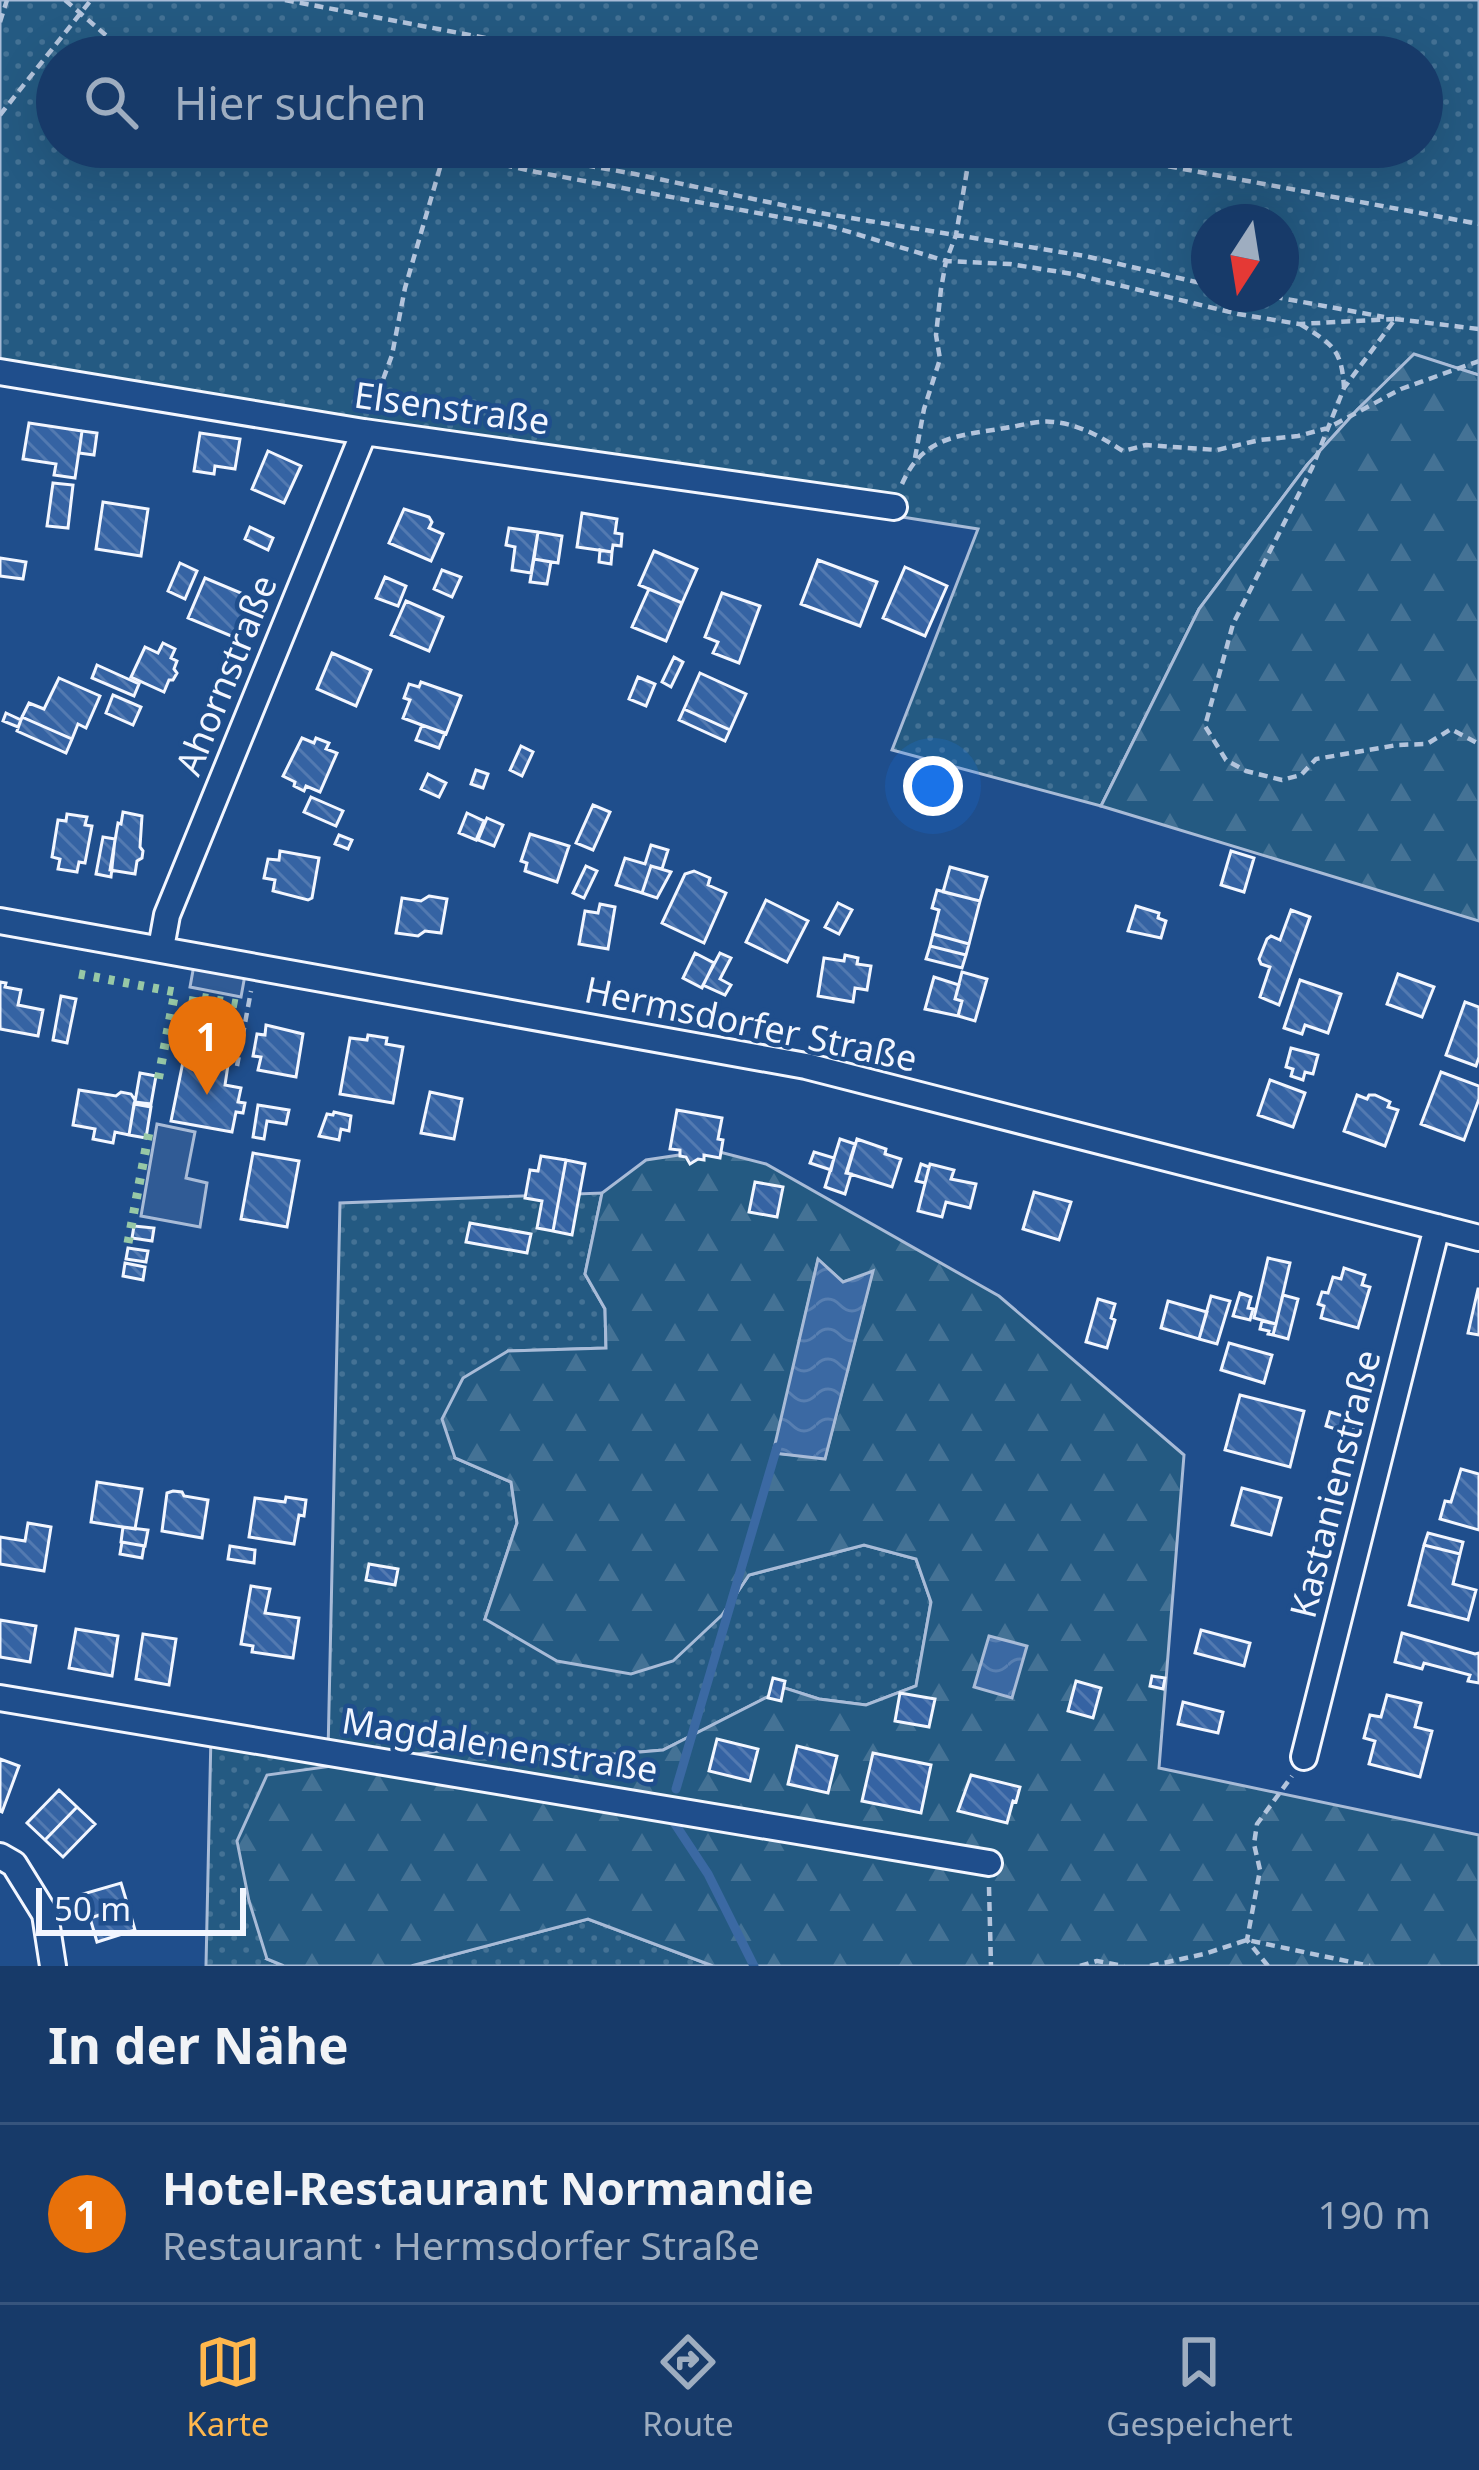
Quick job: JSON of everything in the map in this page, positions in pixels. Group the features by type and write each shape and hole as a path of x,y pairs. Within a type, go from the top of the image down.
{"street":[{"name":"Elsenstraße","path":"0,372 364,432 894,507"},
{"name":"Ahornstraße","path":"161,948 167,915 364,432"},
{"name":"Hermsdorfer Straße","path":"0,921 806,1066 1479,1238"},
{"name":"Kastanienstraße","path":"1304,1757 1437,1228"},
{"name":"Magdalenenstraße","path":"0,1698 989,1863"},
{"path":"0,1856 14,1864 45,1914 53,1966"}],"path":[{"path":"0,22 7,0"},
{"path":"64,0 107,36"},
{"path":"61,36 91,0"},
{"path":"285,0 475,36"},
{"path":"0,115 36,69"},
{"path":"364,432 392,355 405,288 440,168"},
{"path":"520,168 833,226 946,261 1073,274 1238,314 1299,324 1394,319"},
{"path":"601,168 820,213 1085,256 1191,281"},
{"path":"894,507 914,460 940,359 936,335 946,261 956,235 967,168"},
{"path":"1178,168 1479,224"},
{"path":"1299,301 1479,329"},
{"path":"1394,319 1343,388 1312,468 1233,624 1204,726 1226,760 1246,771 1282,779 1301,775 1316,760 1427,744 1451,729 1479,744"},
{"path":"1299,324 1333,345 1342,365 1343,388"},
{"path":"914,460 956,436 1049,421 1085,429 1123,451 1146,446 1217,450 1328,428 1400,389 1479,361"},
{"path":"237,1066 255,967"},
{"path":"1268,1966 1247,1940 1260,1870 1254,1844 1257,1824 1304,1757"},
{"path":"989,1863 991,1966"},
{"path":"1150,1966 1247,1940 1370,1966"},
{"path":"1079,1966 1097,1961 1124,1966"}],"green space":[{"path":"0,0 1479,0 1479,375 1414,355 1307,465 1199,609 1101,806 892,750 978,529 364,432 0,364"},
{"path":"1414,354 1479,375 1479,921 1101,806 1199,609 1307,465"},
{"path":"712,1150 766,1164 999,1296 1184,1455 1159,1768 1479,1835 1479,1966 713,1966 588,1919 411,1966 284,1966 267,1959 237,1841 267,1775 439,1751 518,1747 570,1758 663,1750 785,1688 819,1699 866,1705 916,1686 931,1602 916,1559 864,1545 749,1575 722,1615 673,1661 631,1674 557,1661 485,1619 517,1523 511,1482 455,1458 442,1419 463,1378 508,1351 606,1348 605,1309 585,1274 602,1193 646,1160","holes":["818,1260 843,1282 872,1273 825,1458 774,1453"]},
{"path":"602,1193 585,1274 605,1309 606,1348 508,1351 455,1458 511,1482 517,1523 485,1619 722,1615 749,1575 864,1545 916,1559 931,1602 916,1686 866,1705 819,1699 785,1688 663,1750 570,1758 518,1747 267,1959 284,1966 206,1966 211,1734 328,1753 340,1203"},
{"path":"588,1919 713,1966 411,1966"}],"shaded area":[{"path":"194,965 245,975 241,997 190,987"},
{"path":"157,1124 195,1132 186,1178 207,1183 200,1227 141,1216"}],"water":[{"path":"818,1259 843,1282 873,1271 825,1459 773,1453"},
{"path":"989,1636 1027,1646 1012,1698 974,1687"}],"building":[{"path":"29,423 82,431 75,478 54,475 56,464 23,459"},
{"path":"82,431 97,433 94,455 79,453"},
{"path":"200,433 240,439 235,469 215,466 214,474 194,471"},
{"path":"268,451 301,466 284,503 252,489"},
{"path":"53,483 73,485 68,528 47,526"},
{"path":"103,502 148,509 141,556 96,549"},
{"path":"404,509 429,517 429,528 443,534 431,561 389,543"},
{"path":"582,513 617,519 615,533 622,534 621,546 613,545 612,552 577,547"},
{"path":"250,527 273,538 268,550 245,539"},
{"path":"509,528 538,532 531,573 512,570 515,547 506,545"},
{"path":"538,532 562,536 558,563 534,559"},
{"path":"600,550 612,552 611,564 599,562"},
{"path":"654,551 697,569 682,603 639,585"},
{"path":"0,558 26,562 23,579 0,576"},
{"path":"534,559 551,562 547,584 530,582"},
{"path":"818,560 877,582 860,626 801,604"},
{"path":"180,563 197,571 185,599 168,591"},
{"path":"905,567 947,586 925,636 883,618"},
{"path":"442,570 461,577 452,597 434,589"},
{"path":"385,577 406,586 398,606 376,598"},
{"path":"205,578 253,598 236,638 188,618"},
{"path":"649,589 682,603 666,641 632,627"},
{"path":"722,593 760,606 739,663 713,653 718,642 705,637"},
{"path":"406,601 443,617 429,651 391,635"},
{"path":"163,643 175,649 171,658 177,661 177,673 164,692 131,677 145,647 158,653"},
{"path":"332,653 371,670 356,706 317,689"},
{"path":"674,657 683,662 671,687 662,682"},
{"path":"97,665 139,684 134,696 92,678"},
{"path":"700,673 746,694 730,730 684,709"},
{"path":"638,677 655,684 646,706 629,699"},
{"path":"59,678 100,696 86,728 78,724 72,739 22,717 29,703 44,709"},
{"path":"421,682 461,696 446,734 403,718 410,700 404,698 409,684 419,687"},
{"path":"113,695 141,707 133,725 106,713"},
{"path":"684,709 730,730 725,741 679,720"},
{"path":"6,713 21,720 18,727 3,721"},
{"path":"22,717 72,739 66,753 17,731"},
{"path":"422,725 445,733 439,748 416,740"},
{"path":"302,738 329,743 326,749 337,753 320,792 306,786 304,791 283,776"},
{"path":"521,746 533,752 522,776 510,770"},
{"path":"476,770 488,774 483,788 471,784"},
{"path":"428,774 446,783 439,797 421,789"},
{"path":"311,797 343,811 336,826 304,812"},
{"path":"593,805 610,812 593,850 576,843"},
{"path":"123,812 142,816 143,851 135,874 110,870"},
{"path":"467,813 484,821 476,840 459,833"},
{"path":"67,814 87,817 85,825 92,826 85,863 79,862 77,872 58,869 60,859 52,857 58,820 66,821"},
{"path":"487,818 503,825 494,846 478,840"},
{"path":"530,834 569,846 557,882 525,871 527,863 521,861"},
{"path":"339,835 352,840 348,849 335,844"},
{"path":"103,837 115,839 111,877 96,874"},
{"path":"651,845 668,850 662,869 651,866 642,893 616,885 625,858 645,864"},
{"path":"280,851 319,858 312,898 273,891 275,880 264,878 268,859 279,860"},
{"path":"1231,851 1254,858 1244,892 1221,885"},
{"path":"586,866 597,871 584,898 573,893"},
{"path":"651,866 671,872 657,898 642,893"},
{"path":"950,867 987,877 980,901 943,892"},
{"path":"694,871 710,878 708,885 726,893 704,943 662,923 685,874"},
{"path":"937,890 980,901 969,944 933,934 939,910 932,908"},
{"path":"429,896 447,899 441,933 396,933 402,898 421,901"},
{"path":"766,900 808,921 787,962 746,942"},
{"path":"838,903 852,910 839,934 825,927"},
{"path":"600,904 615,907 608,949 579,944 585,911 598,913"},
{"path":"1136,906 1159,913 1158,918 1166,921 1161,938 1128,931"},
{"path":"1291,910 1310,917 1279,1005 1260,997 1270,967 1259,959 1267,939 1280,940"},
{"path":"933,934 969,944 966,955 930,946"},
{"path":"930,946 966,955 962,968 926,959"},
{"path":"695,953 714,963 702,988 683,978"},
{"path":"720,953 731,958 720,979 731,985 725,995 703,985"},
{"path":"845,955 858,958 857,964 871,966 867,990 855,988 853,1002 818,996 824,958 844,961"},
{"path":"962,972 987,979 975,1021 958,1016 962,1001 955,999"},
{"path":"1398,974 1434,987 1422,1017 1387,1004"},
{"path":"934,977 959,985 958,1016 925,1009"},
{"path":"1300,980 1341,994 1328,1033 1305,1025 1302,1034 1284,1028"},
{"path":"0,982 21,990 18,1005 43,1010 38,1036 0,1029"},
{"path":"61,996 76,999 67,1043 53,1040"},
{"path":"1465,1002 1479,1007 1476,1066 1446,1055"},
{"path":"266,1025 303,1034 296,1077 258,1070 261,1057 253,1056 257,1034 265,1035"},
{"path":"368,1035 403,1047 393,1103 340,1094 350,1038 367,1040"},
{"path":"1291,1048 1318,1055 1313,1074 1305,1072 1303,1080 1291,1076 1293,1069 1286,1067"},
{"path":"184,1057 228,1065 225,1085 241,1088 238,1102 245,1103 243,1113 236,1112 232,1132 171,1121"},
{"path":"1441,1072 1479,1086 1464,1140 1421,1124"},
{"path":"140,1073 156,1076 151,1104 135,1102"},
{"path":"1270,1080 1305,1093 1293,1127 1258,1115"},
{"path":"79,1090 131,1094 135,1100 129,1135 115,1132 113,1143 93,1139 95,1129 73,1125"},
{"path":"430,1092 462,1099 454,1139 421,1133"},
{"path":"1357,1095 1367,1099 1375,1095 1398,1110 1385,1146 1344,1131"},
{"path":"134,1104 151,1107 146,1138 129,1135"},
{"path":"258,1105 289,1110 286,1124 267,1121 264,1139 253,1137"},
{"path":"677,1110 722,1118 720,1158 704,1155 704,1160 690,1164 680,1150 670,1149"},
{"path":"327,1114 351,1116 349,1131 341,1129 339,1140 319,1136"},
{"path":"840,1139 855,1144 845,1194 825,1187"},
{"path":"857,1139 901,1159 892,1187 847,1173"},
{"path":"814,1152 834,1158 831,1170 810,1163"},
{"path":"253,1153 299,1161 287,1227 241,1219"},
{"path":"541,1156 566,1160 553,1231 537,1228 542,1201 525,1198 530,1170 538,1171"},
{"path":"566,1160 585,1164 572,1235 553,1231"},
{"path":"921,1164 929,1167 925,1183 916,1181"},
{"path":"930,1164 954,1170 951,1179 976,1184 970,1208 946,1202 942,1217 918,1211"},
{"path":"755,1182 783,1187 777,1217 749,1212"},
{"path":"1034,1192 1071,1202 1059,1240 1023,1229"},
{"path":"470,1223 531,1234 527,1253 466,1242"},
{"path":"134,1226 154,1228 152,1241 132,1238"},
{"path":"128,1248 148,1251 146,1262 126,1259"},
{"path":"1268,1258 1290,1263 1276,1324 1254,1318"},
{"path":"125,1263 145,1267 143,1280 123,1276"},
{"path":"1344,1268 1365,1275 1362,1285 1370,1287 1358,1328 1321,1318 1322,1292 1328,1293 1333,1277 1341,1279"},
{"path":"1479,1289 1479,1335 1468,1333"},
{"path":"1240,1293 1251,1297 1250,1320 1233,1316"},
{"path":"1283,1295 1298,1299 1288,1339 1273,1335"},
{"path":"1211,1296 1230,1301 1217,1344 1199,1339"},
{"path":"1098,1299 1115,1304 1107,1348 1086,1342"},
{"path":"1168,1301 1207,1312 1199,1339 1161,1328"},
{"path":"1262,1321 1276,1324 1273,1335 1260,1329"},
{"path":"1229,1343 1272,1355 1264,1383 1221,1370"},
{"path":"1240,1395 1304,1411 1290,1467 1225,1450"},
{"path":"1330,1412 1356,1420 1352,1434 1326,1426"},
{"path":"1461,1469 1479,1474 1479,1530 1440,1519"},
{"path":"97,1482 142,1489 135,1529 91,1522"},
{"path":"1242,1488 1281,1498 1271,1535 1232,1525"},
{"path":"167,1493 208,1500 202,1538 162,1531"},
{"path":"286,1497 306,1500 294,1544 249,1537 255,1498 285,1502"},
{"path":"28,1523 51,1527 44,1571 0,1564 0,1537 25,1541"},
{"path":"123,1527 148,1530 145,1546 121,1542"},
{"path":"1428,1533 1463,1542 1460,1554 1424,1545"},
{"path":"122,1542 144,1546 142,1558 120,1554"},
{"path":"1424,1545 1460,1554 1453,1584 1476,1590 1468,1620 1409,1605"},
{"path":"230,1546 255,1550 254,1563 228,1559"},
{"path":"369,1564 398,1569 395,1585 366,1580"},
{"path":"251,1586 270,1589 265,1613 299,1618 293,1658 252,1652 253,1646 241,1644"},
{"path":"0,1620 36,1626 30,1662 0,1657"},
{"path":"76,1629 118,1636 112,1676 69,1668"},
{"path":"1201,1630 1250,1643 1244,1666 1195,1653"},
{"path":"1402,1633 1479,1653 1479,1683 1468,1681 1470,1675 1424,1663 1422,1669 1395,1662"},
{"path":"143,1634 176,1639 169,1685 136,1679"},
{"path":"1152,1676 1165,1678 1163,1689 1150,1686"},
{"path":"773,1678 785,1681 781,1701 768,1698"},
{"path":"1076,1681 1101,1688 1093,1718 1068,1711"},
{"path":"900,1693 935,1699 929,1727 895,1721"},
{"path":"1387,1695 1421,1703 1415,1727 1432,1731 1420,1777 1369,1764 1375,1741 1364,1738 1370,1715 1381,1717"},
{"path":"1183,1702 1223,1712 1218,1733 1178,1724"},
{"path":"717,1739 758,1749 750,1781 709,1771"},
{"path":"797,1746 837,1756 828,1793 788,1784"},
{"path":"873,1753 931,1765 921,1813 862,1801"},
{"path":"0,1759 19,1766 2,1812 0,1811"},
{"path":"971,1775 1020,1787 1007,1823 958,1811"},
{"path":"59,1790 77,1807 45,1840 27,1823"},
{"path":"77,1807 95,1824 63,1857 45,1840"},
{"path":"121,1883 128,1906 90,1918 83,1894"},
{"path":"128,1906 135,1930 97,1942 90,1918"}],"waterway":[{"path":"676,1789 777,1447"},
{"path":"673,1821 708,1874 754,1966"}],"hedge":[{"path":"79,974 175,992 157,1086"},
{"path":"185,1047 194,996 238,1004"},
{"path":"128,1243 149,1132"}],"place":[{"name":"Hotel-Restaurant Normandie","path":"207,1095"}]}
